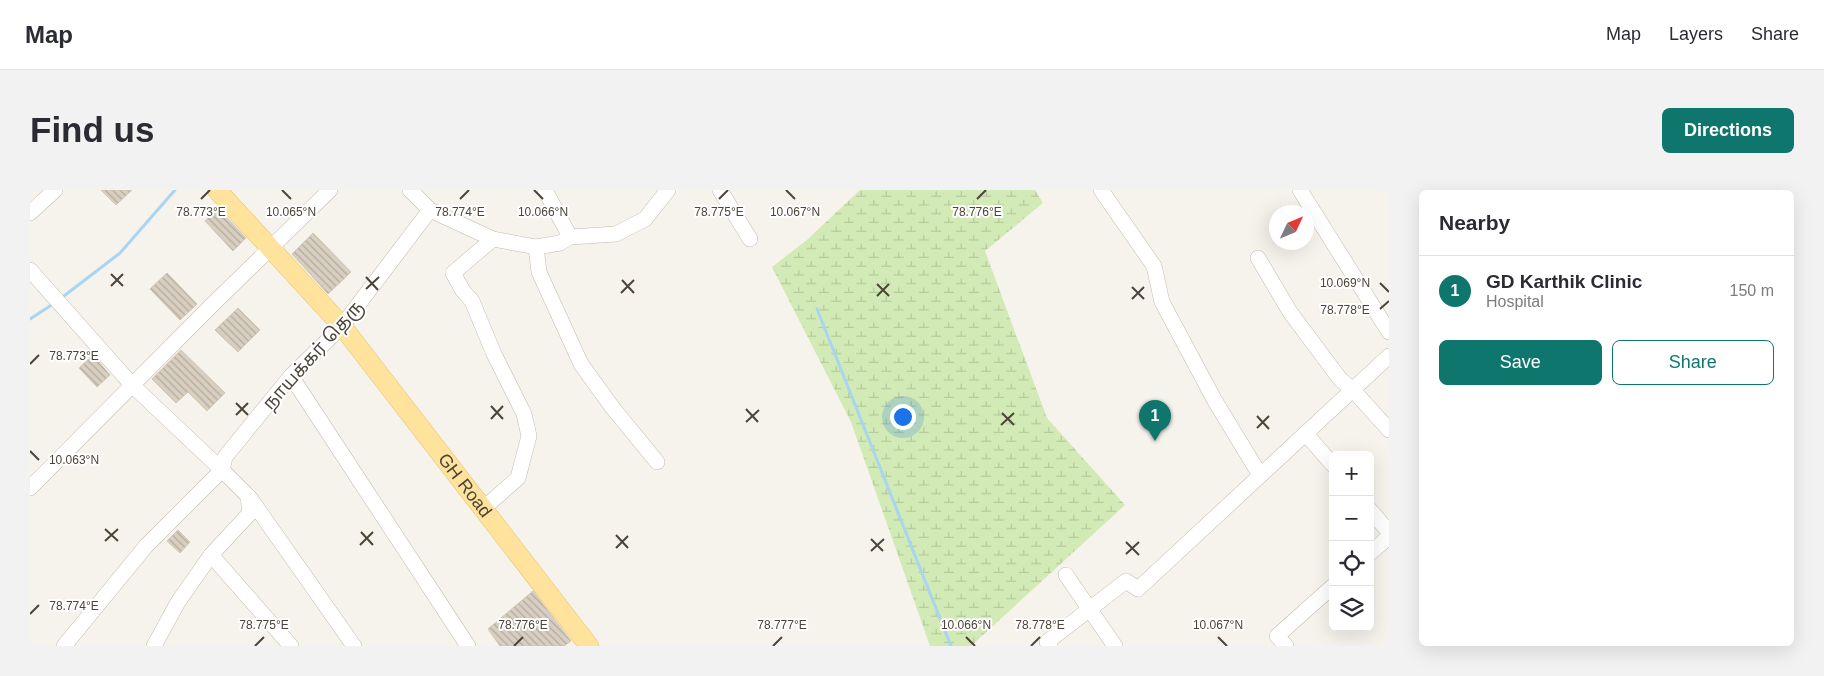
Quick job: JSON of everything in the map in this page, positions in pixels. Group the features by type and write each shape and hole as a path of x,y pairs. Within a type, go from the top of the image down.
{"main road":[{"name":"GH Road","path":"217,190 342,326 589,646"}],"street":[{"path":"30,213 55,190"},
{"path":"33,479 133,386 330,190"},
{"path":"410,190 430,210 494,239 536,247 560,243 570,237 616,234 645,219 668,190"},
{"path":"545,190 570,237"},
{"path":"720,190 750,239"},
{"path":"1101,190 1154,266 1162,302 1214,401 1260,475"},
{"path":"1300,190 1389,332"},
{"name":"நாயக்கர் தெரு","path":"64,646 146,546 222,470 225,457 291,376 342,326 430,210"},
{"path":"484,508 518,478 529,436 524,414 494,354 472,301 463,291 453,273 494,239"},
{"path":"536,247 539,272 581,364 612,407 656,462"},
{"path":"1258,258 1290,312 1340,379 1353,390 1389,430"},
{"path":"30,270 133,386 248,496 354,646"},
{"path":"1050,646 1047,642 1089,608 1126,582 1138,589 1389,356"},
{"path":"291,376 468,646"},
{"path":"1306,434 1329,460"},
{"path":"154,646 178,602 210,555 250,513 248,496"},
{"path":"1374,515 1389,532"},
{"path":"1374,550 1389,537"},
{"path":"210,555 291,646"},
{"path":"1066,574 1115,646"},
{"path":"1286,646 1276,636 1329,590"}],"green space":[{"path":"860,190 1035,190 1043,203 985,251 1047,418 1125,505 971,646 930,646 851,422 772,267 808,239"}],"building":[{"path":"101,190 132,190 116,205"},
{"path":"218,208 246,238 233,251 205,221"},
{"path":"313,233 351,272 328,294 292,254"},
{"path":"167,273 197,304 180,320 150,289"},
{"path":"238,308 260,330 238,352 215,330"},
{"path":"181,350 225,393 207,411 188,392 176,403 152,379"},
{"path":"93,355 110,375 97,387 79,368"},
{"path":"178,530 190,542 180,553 167,541"},
{"path":"533,591 571,641 564,646 500,646 488,629"}],"waterway":[{"path":"60,299 120,253 175,190"},
{"path":"30,319 53,304"},
{"path":"817,309 951,646"}],"place":[{"name":"GD Karthik Clinic","path":"1155,441"}]}
